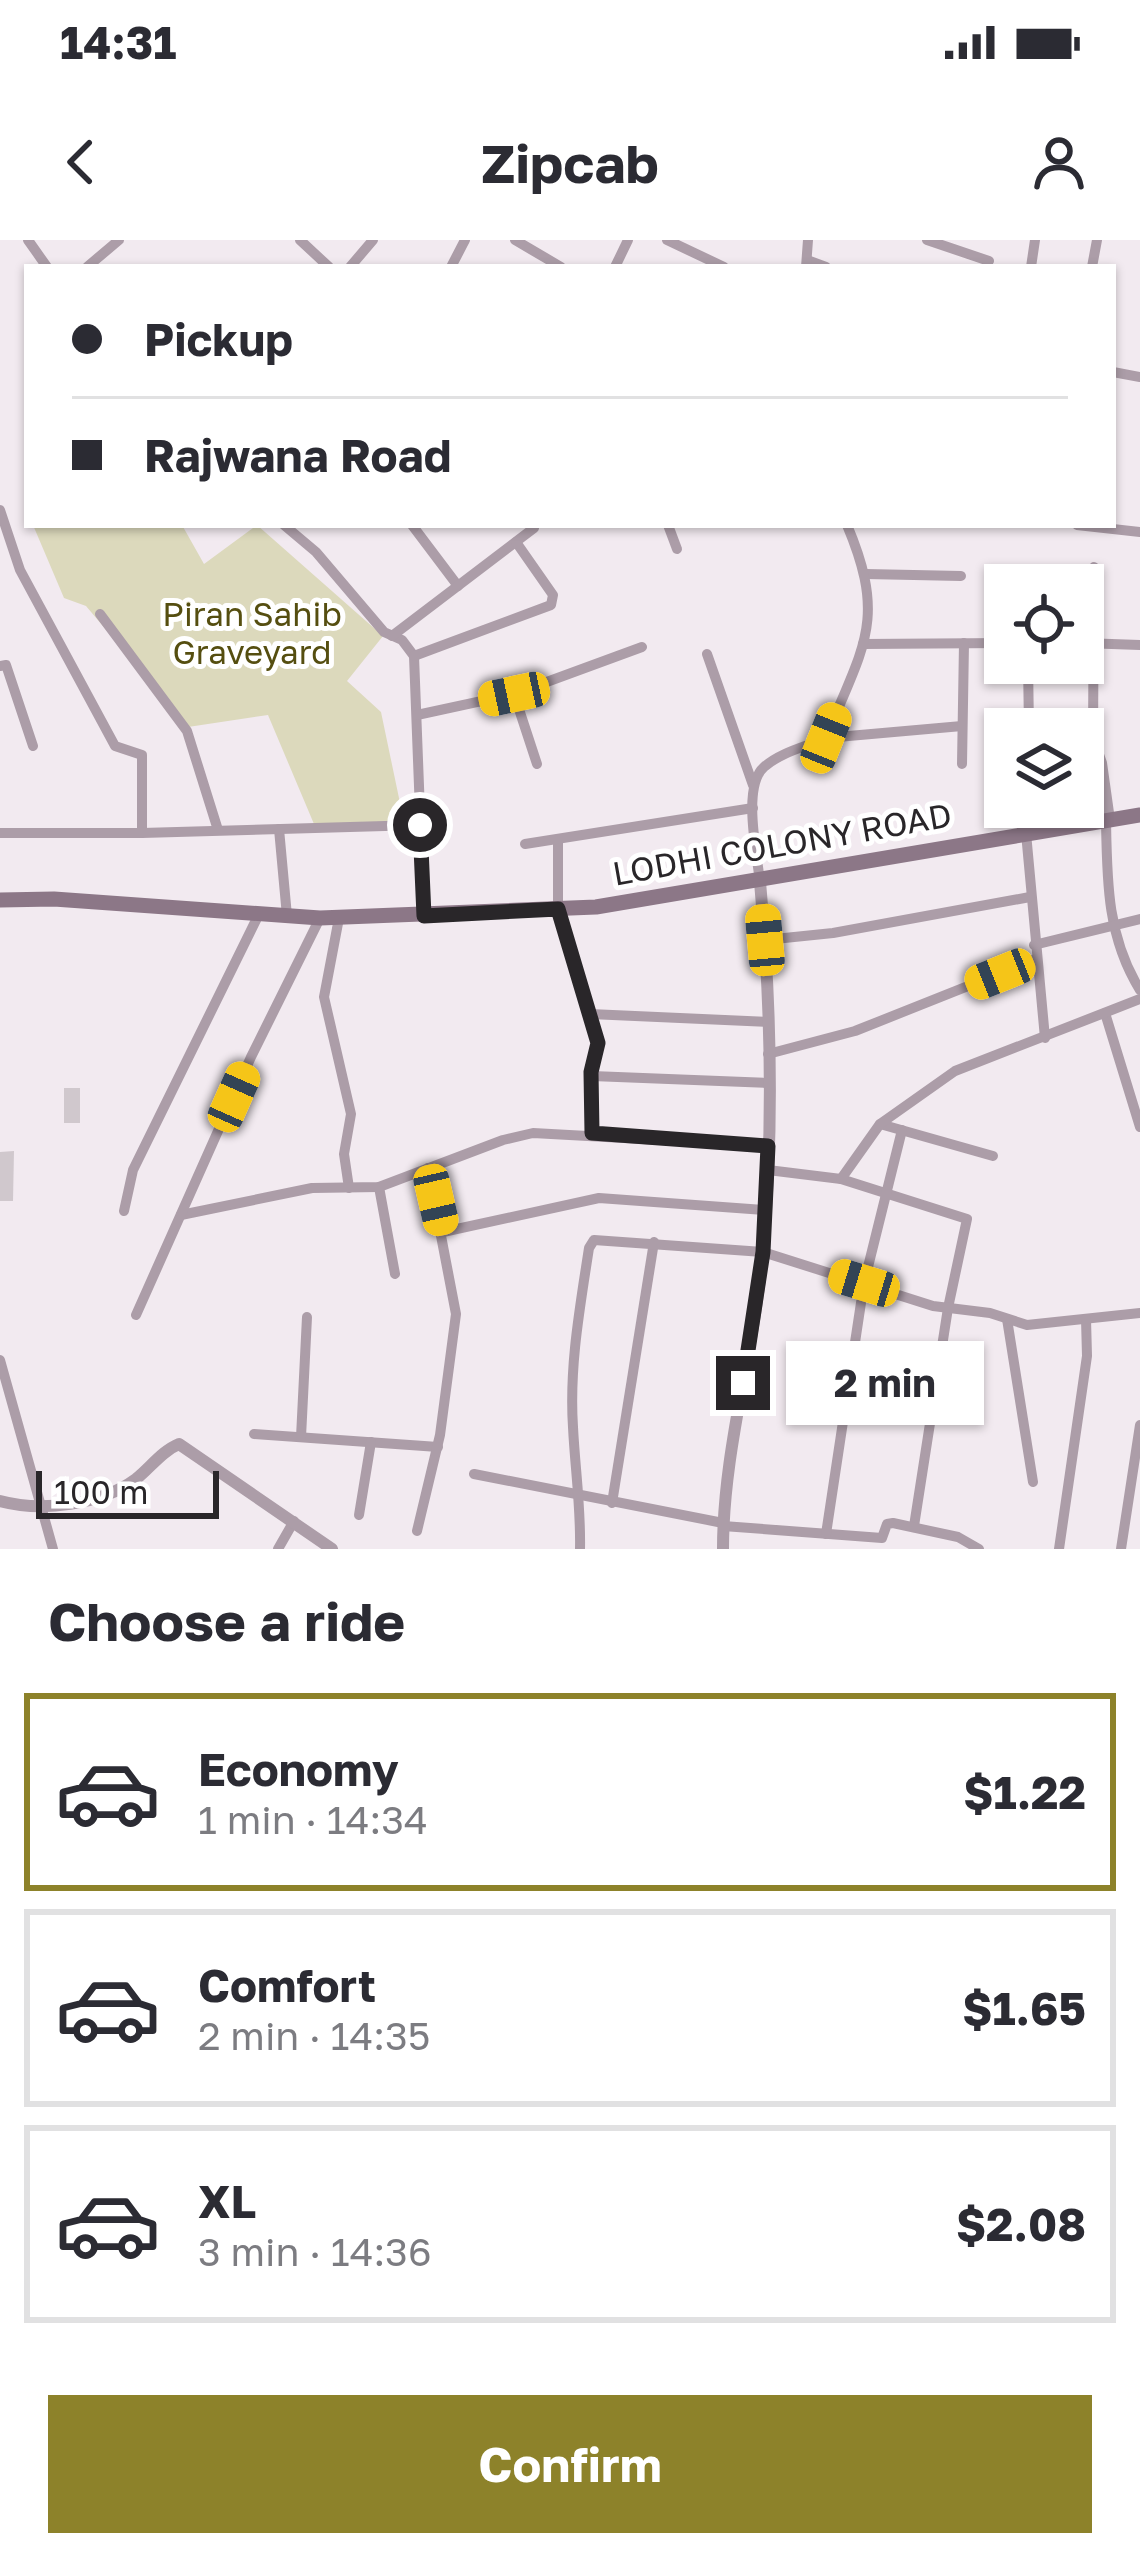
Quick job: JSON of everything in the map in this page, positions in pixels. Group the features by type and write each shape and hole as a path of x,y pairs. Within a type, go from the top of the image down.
{"main road":[{"name":"LODHI COLONY ROAD","path":"0,900 54,899 320,918 596,907 1140,815"}],"street":[{"path":"90,264 118,240"},
{"path":"300,240 325,264"},
{"path":"353,264 373,240"},
{"path":"515,240 542,263"},
{"path":"667,240 718,264"},
{"path":"807,263 808,240"},
{"path":"927,240 989,262"},
{"path":"0,510 20,570 115,746 142,755 142,833"},
{"path":"288,528 316,552 384,632 402,640 414,656 424,916"},
{"path":"414,528 458,586"},
{"path":"392,635 534,528"},
{"path":"669,528 676,549"},
{"path":"826,738 872,610 866,574 849,528"},
{"path":"1104,528 1140,532"},
{"path":"414,656 551,605 553,595 515,542"},
{"path":"866,574 961,576"},
{"path":"100,614 187,730 218,830"},
{"path":"863,644 984,644"},
{"path":"962,764 964,644"},
{"path":"1104,644 1140,645"},
{"path":"417,715 514,694 642,647"},
{"path":"706,654 754,785"},
{"path":"0,666 5,665 33,746"},
{"path":"1090,684 1093,738 1102,763 1108,820 1112,924 1122,961 1140,990"},
{"path":"514,694 537,764"},
{"path":"723,1549 763,1252 768,1146 765,940 754,785 759,771 777,758 826,738 962,727"},
{"path":"525,844 753,808"},
{"path":"0,832 420,825"},
{"path":"279,829 287,916"},
{"path":"1026,833 1045,1038"},
{"path":"558,841 558,909 598,1043 592,1076 592,1133"},
{"path":"765,940 833,933 1030,897"},
{"path":"124,1211 133,1170 259,914"},
{"path":"136,1316 320,918"},
{"path":"339,918 325,997 351,1114 344,1154 349,1189"},
{"path":"1034,945 1140,919"},
{"path":"768,1054 855,1031 1036,959"},
{"path":"842,1179 880,1124 955,1071 1140,999"},
{"path":"1105,1013 1140,1127"},
{"path":"590,1014 767,1022"},
{"path":"592,1076 768,1083"},
{"path":"880,1124 993,1156"},
{"path":"826,1534 864,1283 902,1130"},
{"path":"181,1215 287,1192 380,1187 521,1135 592,1133 768,1146"},
{"path":"417,1531 438,1447 456,1314 428,1168"},
{"path":"767,1170 842,1179 967,1219 914,1526"},
{"path":"380,1187 395,1274"},
{"path":"443,1232 599,1198 765,1210"},
{"path":"580,1549 582,1498 572,1425 573,1370 589,1248 598,1238 763,1252 948,1308 1036,1324 1140,1313"},
{"path":"612,1503 654,1242"},
{"path":"302,1438 307,1317"},
{"path":"1007,1319 1033,1482"},
{"path":"1059,1549 1087,1356 1086,1319"},
{"path":"0,1360 53,1549"},
{"path":"1120,1549 1140,1425"},
{"path":"254,1434 438,1447"},
{"path":"359,1515 371,1442"},
{"path":"0,1501 38,1505 90,1500 118,1491 179,1444 332,1549"},
{"path":"474,1474 723,1524 882,1538 889,1522 966,1540 979,1549"},
{"path":"278,1549 294,1521"}],"green space":[{"name":"Piran Sahib Graveyard","path":"34,528 184,528 204,564 253,528 260,528 383,636 347,681 381,712 404,822 314,824 268,715 188,727 86,606 64,598"}],"building":[{"path":"64,1088 80,1088 80,1123 64,1123"},
{"path":"14,1151 13,1201 0,1201 0,1152"}],"route":[{"path":"420,825 424,916 558,909 598,1043 591,1072 592,1133 768,1146 763,1252 743,1383"}]}
